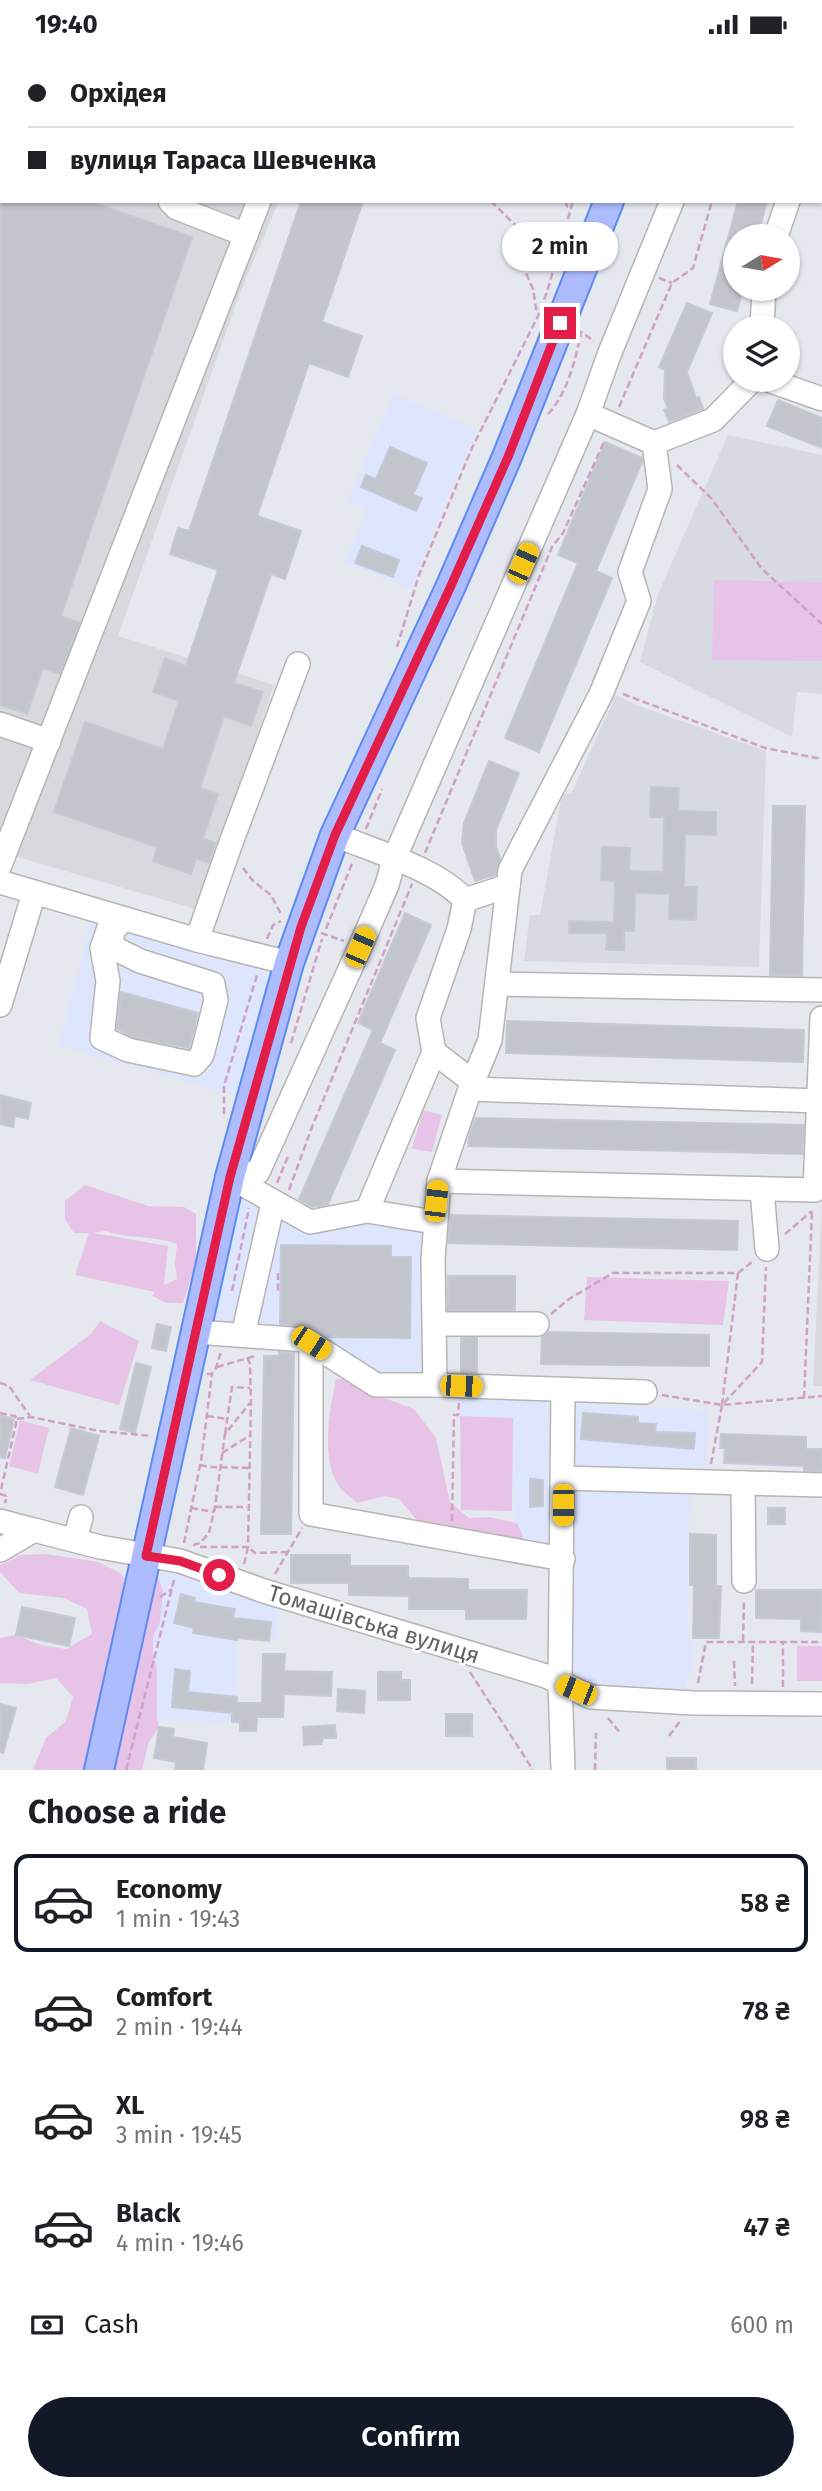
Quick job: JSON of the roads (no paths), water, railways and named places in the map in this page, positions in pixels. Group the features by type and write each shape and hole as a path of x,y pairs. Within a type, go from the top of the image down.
{"main road":[{"path":"99,1770 196,1332 241,1184 289,963 347,840 450,588 508,457 608,203"}],"street":[{"path":"172,203 177,208 246,235"},
{"path":"0,865 258,203"},
{"path":"241,1184 258,1172 360,947 387,885 394,859 588,415 608,355 671,203"},
{"path":"780,224 787,203"},
{"path":"800,391 822,399"},
{"path":"588,415 654,443 713,420 740,392"},
{"path":"435,1385 433,1260 439,1181 490,1040 510,870 605,685 639,601 630,572 660,489 654,443"},
{"path":"197,940 298,664"},
{"path":"0,724 49,741"},
{"path":"347,840 419,868 453,886 465,899"},
{"path":"0,883 197,940 289,963"},
{"path":"465,899 508,886"},
{"path":"0,1005 34,893"},
{"path":"367,1211 434,1052 428,1018 459,929 465,899"},
{"path":"118,917 112,931 111,947 140,961 213,984 216,1000 201,1055 194,1064 128,1050 102,1038 108,981 102,948 118,917"},
{"path":"497,984 822,990"},
{"path":"439,1181 762,1190 813,1201 819,1154 818,1101 822,1019"},
{"path":"434,1052 472,1085 818,1101"},
{"path":"241,1184 281,1196 310,1222 367,1211 434,1222"},
{"path":"762,1190 767,1249"},
{"path":"244,1343 281,1196"},
{"path":"435,1324 537,1324"},
{"path":"196,1332 244,1343 306,1340 376,1385 645,1392"},
{"path":"311,1343 311,1514 563,1559"},
{"path":"563,1390 560,1684 563,1770"},
{"path":"563,1478 822,1485"},
{"path":"743,1483 744,1581"},
{"path":"75,1541 81,1517"},
{"name":"Томашівська вулиця","path":"0,1521 75,1541 180,1561 264,1591 546,1676 591,1697 694,1703 822,1704"},
{"path":"0,1550 34,1530"}]}
